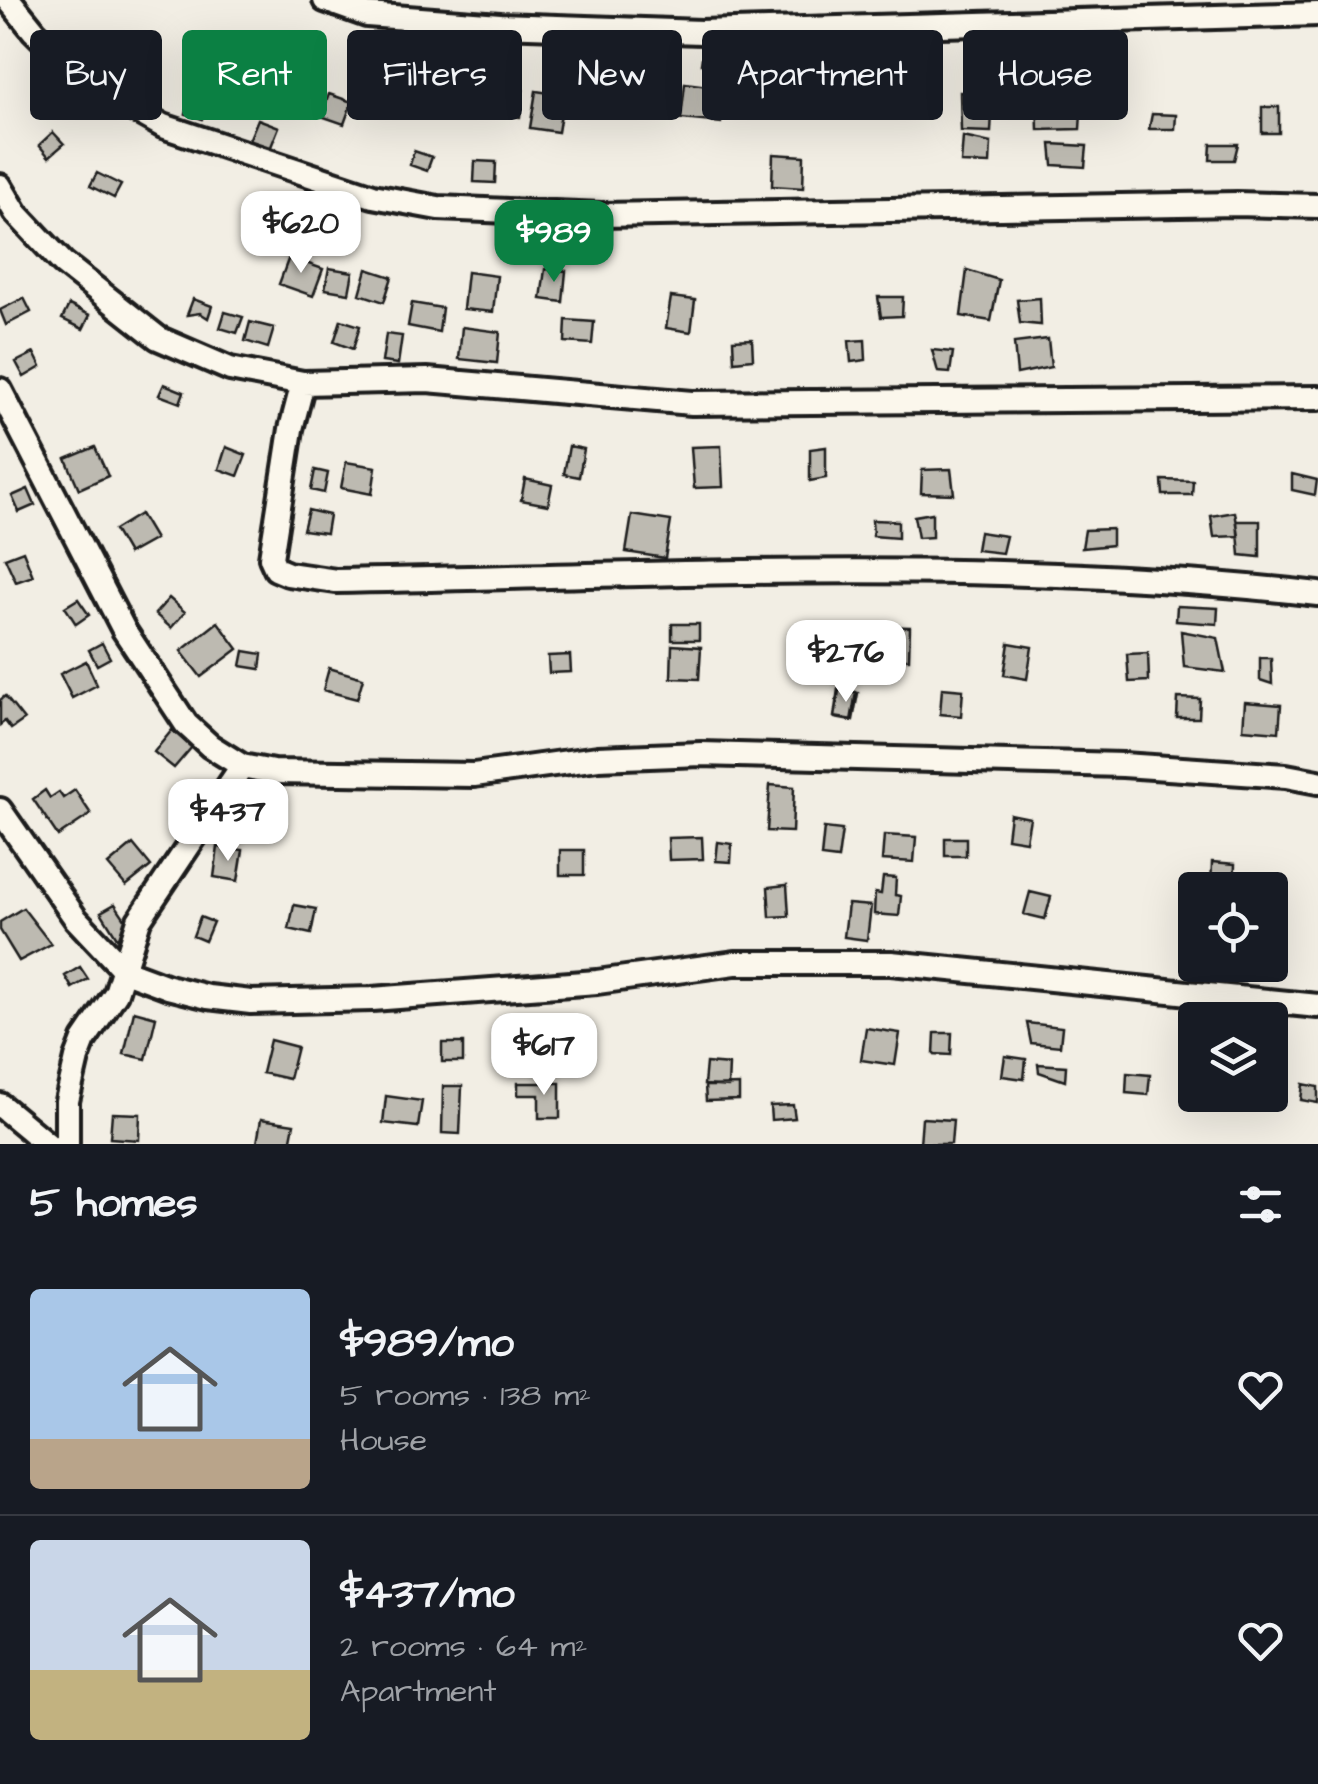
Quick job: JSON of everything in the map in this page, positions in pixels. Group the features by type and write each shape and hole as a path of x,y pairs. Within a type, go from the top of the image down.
{"street":[{"path":"9,0 69,66 105,93 163,126 373,196 438,208 601,215 1236,204 1318,206"},
{"path":"325,0 367,15 500,25 701,32 1318,14"},
{"path":"0,186 16,213 62,263 158,338 230,369 302,383 427,380 692,403 1318,398"},
{"path":"302,383 271,558 276,569 288,574 336,581 894,573 1231,584 1318,594"},
{"path":"0,390 124,630 186,724 210,746 242,766 272,772 474,775 598,758 720,754 1124,764 1286,776 1318,782"},
{"path":"67,1144 67,1101 77,1058 84,1040 116,993 139,920 242,766"},
{"path":"0,810 76,919 124,971 208,997 288,1002 496,992 734,963 891,963 1318,1006"},
{"path":"0,1105 47,1144"}],"building":[{"path":"685,83 702,85 702,120 721,120 721,123 682,119"},
{"path":"536,91 542,92 542,120 560,120 558,132 530,128"},
{"path":"960,92 963,120 992,120 991,132 961,131"},
{"path":"329,94 347,100 344,124 327,118"},
{"path":"1262,107 1279,107 1279,133 1262,133"},
{"path":"1152,114 1176,115 1175,129 1149,129"},
{"path":"258,120 279,127 268,154 247,145"},
{"path":"1038,120 1081,120 1080,129 1038,130"},
{"path":"53,132 64,144 49,157 39,145"},
{"path":"963,137 991,143 990,164 961,163"},
{"path":"1051,144 1087,146 1085,167 1053,165"},
{"path":"1211,144 1238,144 1234,160 1210,160"},
{"path":"414,151 432,157 427,171 410,165"},
{"path":"773,154 804,156 803,188 772,186"},
{"path":"475,161 496,162 495,183 474,182"},
{"path":"97,173 121,185 114,198 90,186"},
{"path":"289,257 323,269 313,296 279,284"},
{"path":"329,268 353,272 349,293 325,289"},
{"path":"367,269 392,277 384,302 360,294"},
{"path":"545,269 566,271 563,302 541,299"},
{"path":"967,270 999,280 991,321 961,316"},
{"path":"467,272 497,276 493,312 463,309"},
{"path":"671,297 695,300 691,332 666,328"},
{"path":"878,297 903,297 902,316 881,317"},
{"path":"24,298 31,312 6,325 0,310"},
{"path":"1040,298 1041,325 1020,323 1017,300"},
{"path":"193,299 212,306 208,318 200,313 187,315"},
{"path":"412,303 442,308 439,332 408,326"},
{"path":"69,305 90,315 83,329 62,319"},
{"path":"225,312 243,317 237,333 220,328"},
{"path":"341,320 360,326 353,349 334,342"},
{"path":"566,320 594,322 592,344 565,342"},
{"path":"250,322 274,328 268,348 245,341"},
{"path":"462,327 500,332 497,363 459,359"},
{"path":"386,334 402,336 398,364 382,362"},
{"path":"752,339 753,359 734,361 733,340"},
{"path":"1048,339 1051,367 1017,374 1014,343"},
{"path":"865,340 866,360 851,362 849,341"},
{"path":"932,350 953,352 950,373 938,372"},
{"path":"34,353 41,367 24,377 16,362"},
{"path":"164,384 184,392 180,403 159,395"},
{"path":"569,446 584,449 579,477 564,474"},
{"path":"721,446 723,487 694,488 691,447"},
{"path":"95,447 108,476 79,489 66,459"},
{"path":"226,447 246,455 238,476 219,469"},
{"path":"826,447 826,478 810,481 810,449"},
{"path":"346,462 376,467 372,494 341,488"},
{"path":"951,469 954,494 921,493 922,470"},
{"path":"315,470 328,473 324,493 311,490"},
{"path":"1292,474 1317,480 1315,495 1292,490"},
{"path":"525,479 552,485 548,505 521,500"},
{"path":"1162,480 1193,481 1192,495 1163,495"},
{"path":"28,489 35,505 19,512 12,496"},
{"path":"308,510 329,515 326,533 303,530"},
{"path":"1235,512 1239,536 1214,537 1211,516"},
{"path":"932,513 932,537 918,538 914,516"},
{"path":"140,514 155,539 128,554 114,530"},
{"path":"632,515 671,521 665,558 626,552"},
{"path":"872,520 898,521 898,538 873,536"},
{"path":"1237,521 1260,521 1260,557 1240,555"},
{"path":"1112,529 1112,545 1082,548 1085,530"},
{"path":"979,532 1006,536 1002,553 976,550"},
{"path":"23,551 33,576 16,582 5,558"},
{"path":"169,598 185,612 171,628 155,614"},
{"path":"78,599 89,615 76,624 65,607"},
{"path":"1177,606 1218,608 1217,624 1176,621"},
{"path":"218,622 238,649 201,677 181,651"},
{"path":"672,624 699,624 699,640 672,640"},
{"path":"804,626 832,626 832,660 804,659"},
{"path":"875,626 910,627 909,659 874,658"},
{"path":"1181,631 1218,638 1225,672 1184,667"},
{"path":"102,643 110,658 97,665 89,650"},
{"path":"1009,643 1032,647 1027,679 1004,675"},
{"path":"672,645 701,647 699,679 671,678"},
{"path":"244,651 262,654 260,669 241,666"},
{"path":"1148,653 1149,681 1129,682 1127,654"},
{"path":"570,655 571,672 549,673 548,656"},
{"path":"1260,658 1271,658 1272,684 1260,680"},
{"path":"86,661 97,685 72,698 60,674"},
{"path":"329,668 363,678 357,699 323,690"},
{"path":"942,688 963,690 961,716 940,714"},
{"path":"838,689 858,693 853,720 834,717"},
{"path":"839,690 856,692 851,721 835,718"},
{"path":"5,696 24,720 11,729 5,721 0,725 0,700"},
{"path":"1178,698 1200,699 1199,718 1177,718"},
{"path":"1245,702 1281,705 1279,732 1243,729"},
{"path":"172,730 192,747 174,768 154,752"},
{"path":"770,785 794,787 792,832 767,831"},
{"path":"45,790 50,798 59,792 63,798 75,790 91,814 58,836 33,799"},
{"path":"1010,814 1030,818 1026,841 1007,838"},
{"path":"824,828 842,830 838,859 821,857"},
{"path":"884,835 916,837 914,862 882,860"},
{"path":"702,837 703,859 669,860 668,838"},
{"path":"945,838 966,838 966,856 945,856"},
{"path":"718,842 732,844 731,862 716,861"},
{"path":"133,844 151,866 126,886 108,865"},
{"path":"218,847 243,850 238,881 214,877"},
{"path":"560,850 584,850 584,875 560,875"},
{"path":"1212,862 1235,864 1235,872 1212,872"},
{"path":"883,877 896,878 895,895 901,896 899,916 874,914 875,893 881,894"},
{"path":"787,885 789,916 770,917 768,887"},
{"path":"1030,892 1051,897 1045,919 1024,914"},
{"path":"115,904 132,929 117,938 101,912"},
{"path":"848,904 871,906 867,940 844,937"},
{"path":"294,905 316,909 311,934 289,929"},
{"path":"23,908 51,944 19,961 0,930 0,922"},
{"path":"200,917 213,922 205,941 193,936"},
{"path":"80,967 88,979 72,988 65,976"},
{"path":"134,1011 156,1017 146,1059 124,1054"},
{"path":"1027,1023 1062,1027 1060,1046 1031,1043"},
{"path":"866,1028 900,1033 895,1065 861,1060"},
{"path":"537,1033 557,1035 554,1062 534,1060"},
{"path":"935,1033 952,1033 951,1055 934,1054"},
{"path":"270,1040 297,1047 289,1079 262,1073"},
{"path":"442,1043 463,1043 463,1062 442,1062"},
{"path":"1005,1056 1026,1059 1024,1079 1002,1076"},
{"path":"706,1063 729,1065 728,1087 704,1085"},
{"path":"1038,1064 1066,1066 1065,1081 1039,1072"},
{"path":"1127,1073 1150,1075 1148,1095 1126,1093"},
{"path":"518,1083 560,1083 560,1118 539,1118 539,1095 518,1095"},
{"path":"1303,1084 1318,1087 1318,1103 1301,1100"},
{"path":"739,1085 739,1100 706,1101 705,1086"},
{"path":"443,1086 462,1086 460,1134 442,1133"},
{"path":"386,1096 422,1101 418,1127 383,1123"},
{"path":"793,1105 795,1118 771,1120 770,1106"},
{"path":"112,1113 140,1114 139,1140 110,1138"},
{"path":"922,1118 953,1120 951,1144 920,1144"},
{"path":"261,1119 294,1124 290,1144 257,1143"}]}
